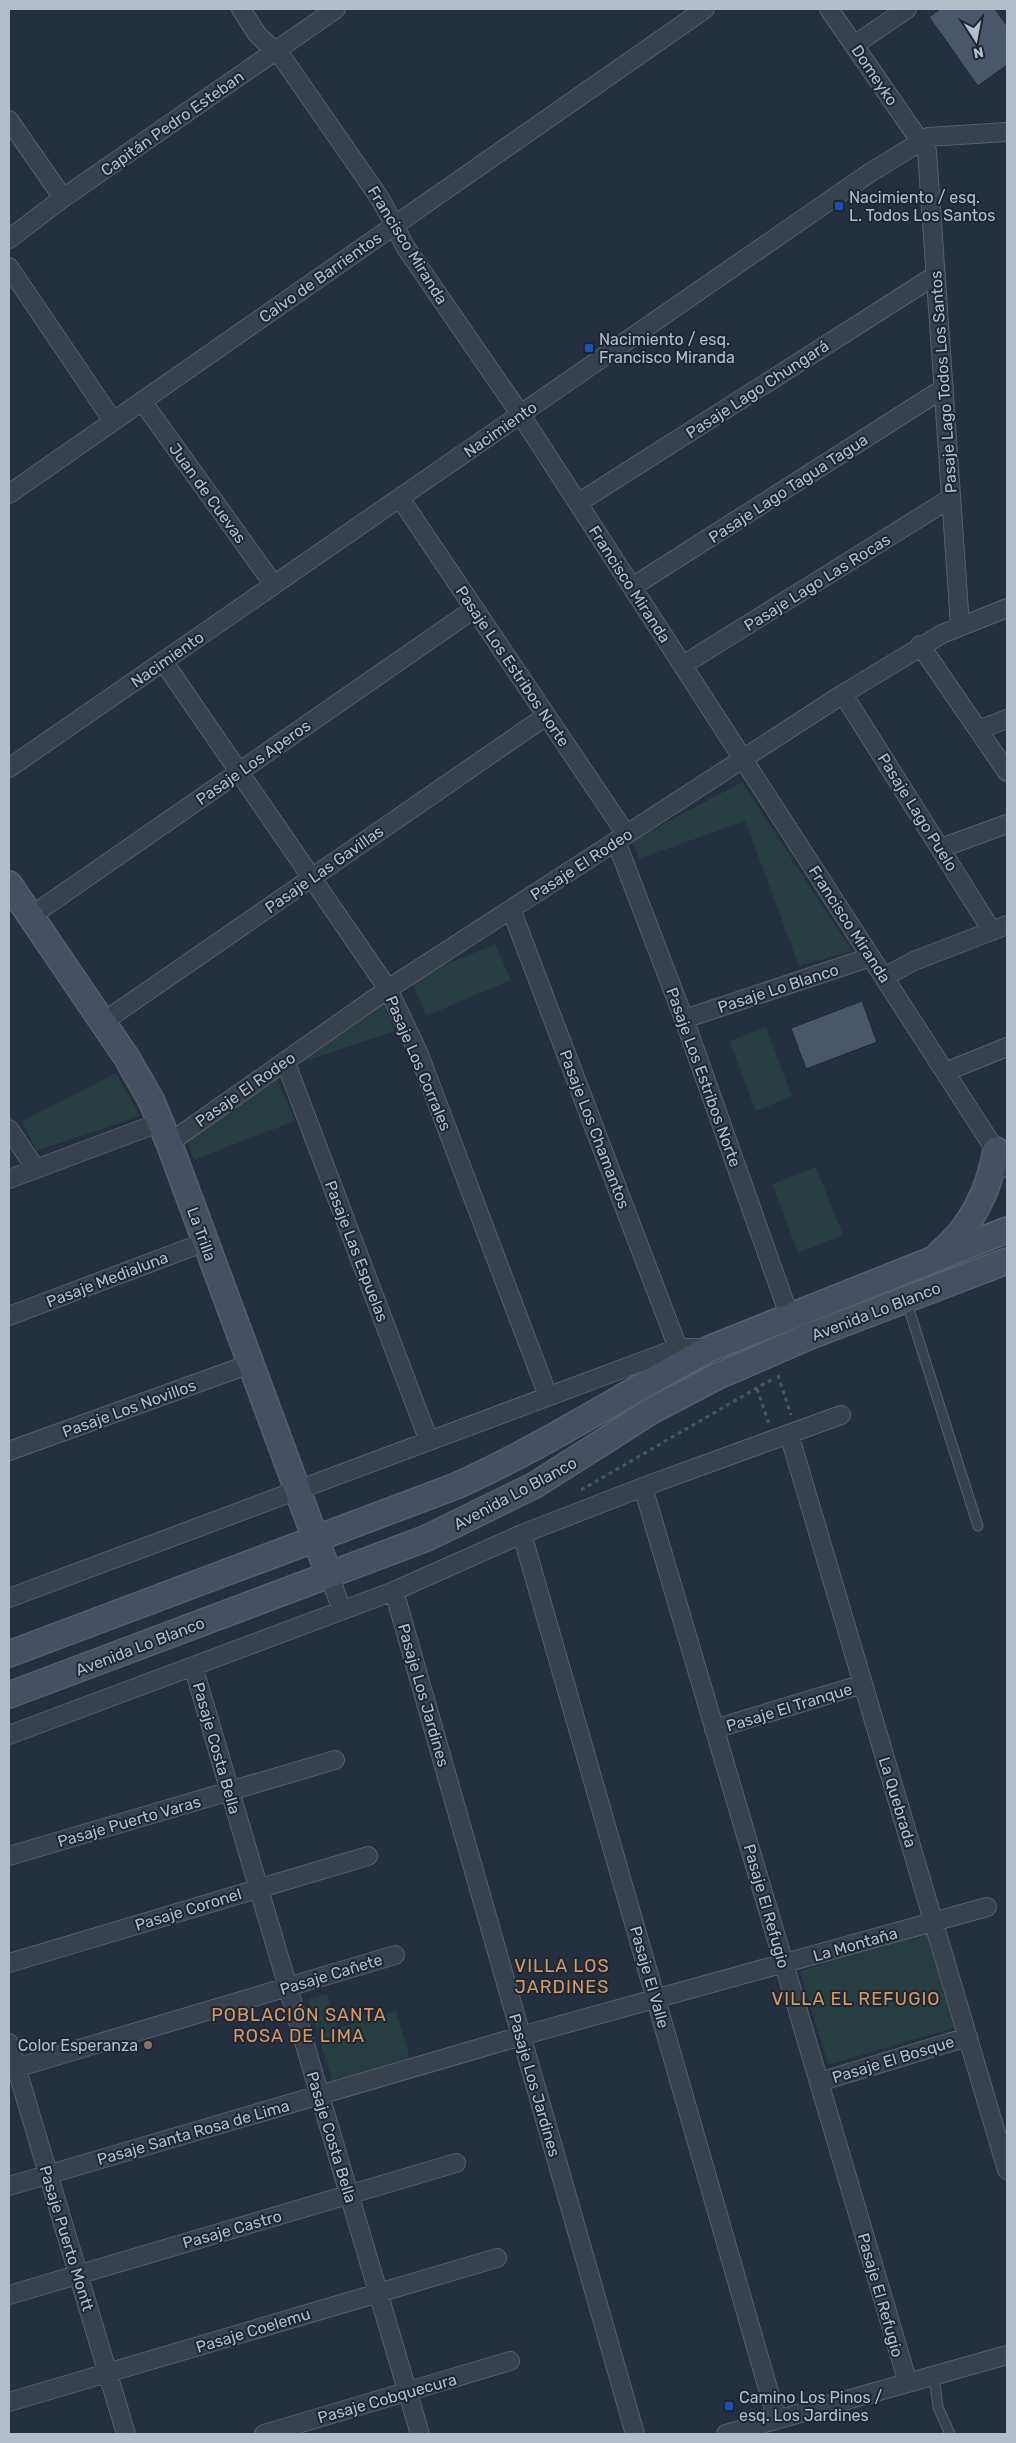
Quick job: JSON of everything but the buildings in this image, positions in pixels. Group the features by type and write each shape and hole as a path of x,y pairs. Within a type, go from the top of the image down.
{"main road":[{"name":"La Trilla","path":"9,884 142,1082 165,1132 329,1575"},
{"path":"933,1258 955,1238 973,1216 988,1183 1003,1159"},
{"name":"Avenida Lo Blanco","path":"9,1654 422,1500 492,1470 555,1437 665,1372 711,1348 789,1315 1007,1230"},
{"name":"Avenida Lo Blanco","path":"9,1695 427,1538 495,1506 573,1462 654,1410 716,1377 800,1341 1007,1261"}],"street":[{"name":"Francisco Miranda","path":"241,9 258,34 284,60 381,200 406,248 521,414 1003,1159"},
{"name":"Capitán Pedro Esteban","path":"9,239 63,198 336,9"},
{"name":"Calvo de Barrientos","path":"9,494 705,9"},
{"name":"Domeyko","path":"829,9 920,141"},
{"path":"854,45 907,9"},
{"path":"9,120 63,198"},
{"name":"Nacimiento","path":"9,768 860,180 920,141 941,135 1007,132"},
{"name":"Pasaje Lago Todos Los Santos","path":"920,141 927,151 960,625"},
{"path":"9,267 112,421"},
{"name":"Pasaje Lago Chungará","path":"578,504 936,275"},
{"name":"Pasaje Lago Tagua Tagua","path":"632,587 944,388"},
{"name":"Juan de Cuevas","path":"142,401 274,585"},
{"name":"Pasaje Los Estribos Norte","path":"400,498 546,716 621,838 789,1315"},
{"name":"Pasaje Lago Las Rocas","path":"682,665 951,498"},
{"name":"Pasaje Los Aperos","path":"31,916 474,608"},
{"name":"Pasaje El Rodeo","path":"9,1179 36,1169 165,1132 285,1060 388,989 920,645 960,625 1007,608"},
{"path":"920,645 1007,772"},
{"name":"Pasaje Los Corrales","path":"163,661 388,989 418,1052 548,1396"},
{"name":"Pasaje Lago Puelo","path":"843,694 941,848 1000,928"},
{"name":"Pasaje Las Gavillas","path":"103,1022 546,716"},
{"path":"978,730 1007,719"},
{"path":"941,848 1007,824"},
{"name":"Pasaje Los Chamantos","path":"512,910 678,1348"},
{"path":"884,977 914,961 1000,928"},
{"name":"Pasaje Lo Blanco","path":"684,1019 871,957"},
{"path":"945,1072 1007,1048"},
{"name":"Pasaje Las Espuelas","path":"285,1060 429,1441"},
{"path":"9,1129 36,1169"},
{"name":"Pasaje Medialuna","path":"9,1316 205,1242"},
{"name":"Avenida Lo Blanco","path":"9,1598 678,1348 711,1348"},
{"name":"Pasaje Los Novillos","path":"9,1452 250,1364"},
{"path":"9,1735 394,1591 522,1534 642,1487 841,1415"},
{"name":"La Quebrada","path":"786,1435 863,1684 1007,2170"},
{"name":"Pasaje El Refugio","path":"642,1487 908,2383"},
{"name":"Pasaje El Valle","path":"522,1534 777,2420"},
{"name":"La Trilla","path":"329,1575 342,1610"},
{"name":"Pasaje Los Jardines","path":"394,1591 634,2434"},
{"name":"Pasaje Costa Bella","path":"193,1666 420,2434"},
{"name":"Pasaje El Tranque","path":"714,1729 863,1684"},
{"name":"Pasaje Puerto Varas","path":"9,1856 335,1760"},
{"name":"Pasaje Coronel","path":"9,1963 368,1856"},
{"name":"La Montaña","path":"521,2036 987,1907"},
{"name":"Pasaje Cañete","path":"12,2069 394,1955"},
{"name":"Pasaje Santa Rosa de Lima","path":"9,2186 521,2036"},
{"name":"Pasaje El Bosque","path":"819,2082 968,2037"},
{"name":"Pasaje Puerto Montt","path":"9,2043 12,2069 48,2175 126,2434"},
{"name":"Pasaje Castro","path":"9,2295 456,2163"},
{"name":"Pasaje Coelemu","path":"9,2402 498,2258"},
{"path":"726,2434 1007,2355"},
{"name":"Pasaje Cobquecura","path":"264,2434 510,2362"}],"lane":[{"path":"906,1300 978,1526"},
{"path":"934,2376 938,2407 950,2434"}],"path":[{"path":"778,1375 786,1435"},
{"path":"757,1389 786,1435"}],"green space":[{"path":"742,782 852,951 799,966 745,821 639,859 632,841"},
{"path":"495,944 511,980 426,1016 411,979"},
{"path":"383,1005 395,1031 302,1062"},
{"path":"766,1027 792,1096 756,1111 729,1041"},
{"path":"116,1073 140,1116 36,1151 22,1121"},
{"path":"275,1074 295,1121 194,1160 185,1135"},
{"path":"816,1167 843,1235 798,1253 772,1184"},
{"path":"929,1932 957,2027 828,2065 800,1971"},
{"path":"327,1994 337,2028 396,2011 410,2058 332,2081 308,2000"}],"place":[{"name":"Nacimiento / esq. L. Todos Los Santos","path":"839,206"},
{"name":"Nacimiento / esq. Francisco Miranda","path":"589,348"},
{"name":"Color Esperanza","path":"148,2045"},
{"name":"Camino Los Pinos / esq. Los Jardines","path":"729,2406"}],"district":[{"name":"VILLA LOS JARDINES","path":"562,1976"},
{"name":"VILLA EL REFUGIO","path":"856,1999"},
{"name":"POBLACIÓN SANTA ROSA DE LIMA","path":"299,2025"}]}
